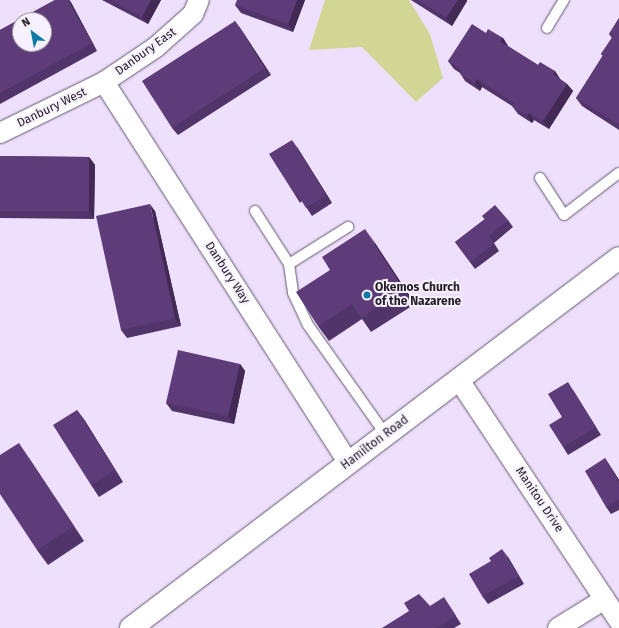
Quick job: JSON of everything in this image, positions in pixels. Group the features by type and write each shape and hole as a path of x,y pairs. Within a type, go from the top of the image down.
{"street":[{"name":"Danbury East","path":"104,82 175,32 193,14 199,0"},
{"name":"Danbury West","path":"0,133 104,82"},
{"name":"Danbury Way","path":"104,82 349,463"},
{"name":"Hamilton Road","path":"131,628 619,258"},
{"name":"Manitou Drive","path":"459,380 619,621"},
{"path":"558,628 605,599"}],"lane":[{"path":"547,28 564,0"},
{"path":"540,178 564,215 619,173"},
{"path":"255,211 289,264 294,293 308,325 386,435"},
{"path":"289,264 348,227"}],"green space":[{"path":"325,0 409,0 430,34 443,78 416,102 362,47 309,50"}],"building":[{"path":"55,0 68,0 92,43 0,93 0,30 12,23 12,52 52,52 52,12 33,12"},
{"path":"111,0 151,0 142,17"},
{"path":"237,0 297,0 288,24 235,5"},
{"path":"418,0 458,0 446,18"},
{"path":"619,18 618,124 576,98 603,55 601,54 613,36 609,34"},
{"path":"235,21 265,68 172,128 142,81"},
{"path":"472,24 486,33 488,29 503,38 500,42 538,65 540,62 555,71 553,74 567,84 543,121 529,113 527,116 512,106 514,103 477,79 475,83 460,74 462,70 448,61"},
{"path":"292,140 326,195 306,208 297,193 295,195 269,154"},
{"path":"0,156 89,157 89,211 0,211"},
{"path":"150,204 175,318 121,330 96,216"},
{"path":"495,205 508,220 489,236 494,244 470,262 455,242 485,219 482,216"},
{"name":"Okemos Church of the Nazarene","path":"365,229 404,290 361,318 352,304 318,326 296,292 330,270 322,257"},
{"path":"178,350 240,364 228,416 166,403"},
{"path":"568,382 596,427 563,447 549,425 562,417 548,394"},
{"path":"77,410 115,470 91,485 53,425"},
{"path":"19,443 74,526 37,550 0,494 0,455"},
{"path":"605,458 619,482 619,499 606,507 585,471"},
{"path":"502,549 519,576 482,596 469,574 491,561 489,558"},
{"path":"419,594 430,606 444,597 456,616 436,628 382,628 409,611 404,603"}],"place":[{"name":"Okemos Church of the Nazarene","path":"367,295"}]}
